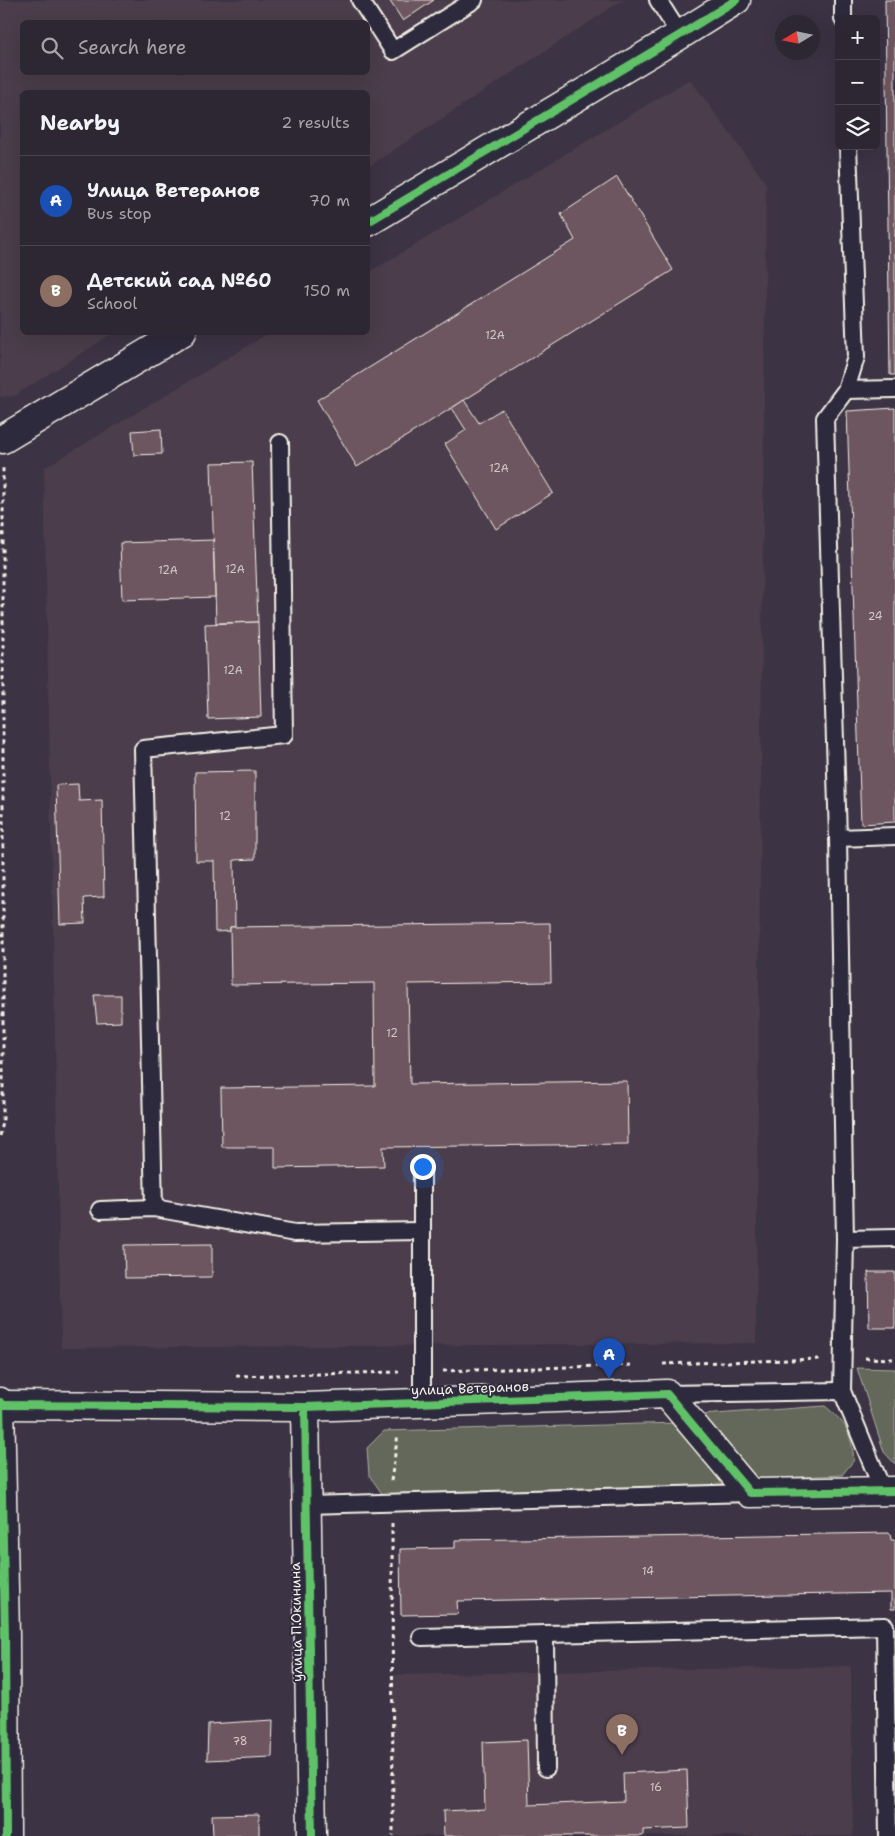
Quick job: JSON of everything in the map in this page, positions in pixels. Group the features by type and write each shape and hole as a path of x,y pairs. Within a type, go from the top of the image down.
{"street":[{"path":"370,221 736,0"},
{"path":"2,439 177,335"},
{"path":"666,1394 750,1493 889,1491"},
{"name":"улица Ветеранов","path":"0,1404 305,1407 666,1394"},
{"path":"0,1404 3,1802 6,1836"},
{"name":"улица П.Окинина","path":"305,1407 312,1836"}],"lane":[{"path":"360,0 393,51 474,0"},
{"path":"658,0 680,35"},
{"path":"843,0 843,15"},
{"path":"848,150 856,357 846,390 825,418 838,838 844,1239 842,1391 889,1491"},
{"path":"846,390 895,389"},
{"path":"154,1208 143,749 284,735 280,443"},
{"path":"838,838 895,836"},
{"path":"422,1169 420,1231 422,1402"},
{"path":"100,1210 154,1208 295,1233 420,1231"},
{"path":"844,1239 895,1238"},
{"path":"666,1394 842,1391"},
{"path":"307,1506 750,1493"},
{"path":"422,1637 885,1626 888,1836"},
{"path":"545,1634 546,1768"}],"path":[{"path":"0,1136 3,1122 2,439"},
{"path":"843,1358 895,1359"},
{"path":"391,1486 398,1434"},
{"path":"392,1520 393,1836"}],"shaded area":[{"path":"0,0 623,0 370,166 370,90 20,90 20,335 110,335 14,396 0,397"},
{"path":"690,79 766,183 756,1343 61,1348 44,468 266,335 370,335 370,272"},
{"path":"851,1666 853,1836 393,1836 391,1675"}],"green space":[{"path":"857,1368 895,1369 895,1464 884,1452"},
{"path":"825,1406 847,1429 851,1442 854,1460 842,1475 756,1479 701,1415"},
{"path":"679,1423 730,1485 383,1495 369,1475 367,1448 384,1431"}],"building":[{"path":"389,0 434,0 403,21"},
{"path":"885,0 895,0 895,375 890,375"},
{"path":"617,177 673,270 357,467 317,400 575,240 561,214"},
{"path":"464,400 479,423 502,409 553,493 496,529 445,444 466,430 452,408"},
{"path":"895,408 895,822 861,824 847,411"},
{"path":"161,429 162,454 134,455 132,431"},
{"path":"252,462 258,622 216,623 211,463"},
{"path":"213,540 215,597 122,600 120,543"},
{"path":"258,622 261,717 208,719 205,624"},
{"path":"255,771 255,859 234,860 235,927 230,927 230,931 215,932 214,861 196,861 195,772"},
{"path":"78,784 79,801 102,800 104,897 84,898 85,923 60,924 56,785"},
{"path":"550,923 551,982 408,984 410,1084 627,1081 628,1144 383,1147 384,1166 275,1168 275,1147 222,1147 221,1088 375,1086 374,983 231,985 230,927"},
{"path":"94,995 121,995 121,1022 97,1023"},
{"path":"212,1244 212,1277 125,1278 124,1245"},
{"path":"868,1272 895,1272 895,1328 869,1328"},
{"path":"890,1533 891,1540 895,1540 895,1609 891,1609 891,1593 457,1601 458,1614 401,1615 400,1549 455,1548 455,1540"},
{"path":"273,1720 272,1757 207,1760 208,1724"},
{"path":"527,1740 529,1805 624,1801 623,1773 687,1770 689,1828 643,1830 643,1836 444,1836 443,1811 485,1809 483,1742"},
{"path":"259,1814 259,1836 213,1836 212,1815"}],"cycle path":[{"path":"370,221 736,0"},
{"path":"1,1405 305,1407 667,1394 750,1493 895,1491"},
{"path":"0,1402 5,1635 6,1836"},
{"path":"305,1407 312,1836"}],"place":[{"name":"Улица Ветеранов","path":"609,1379"},
{"name":"Детский сад №60","path":"622,1755"}]}
